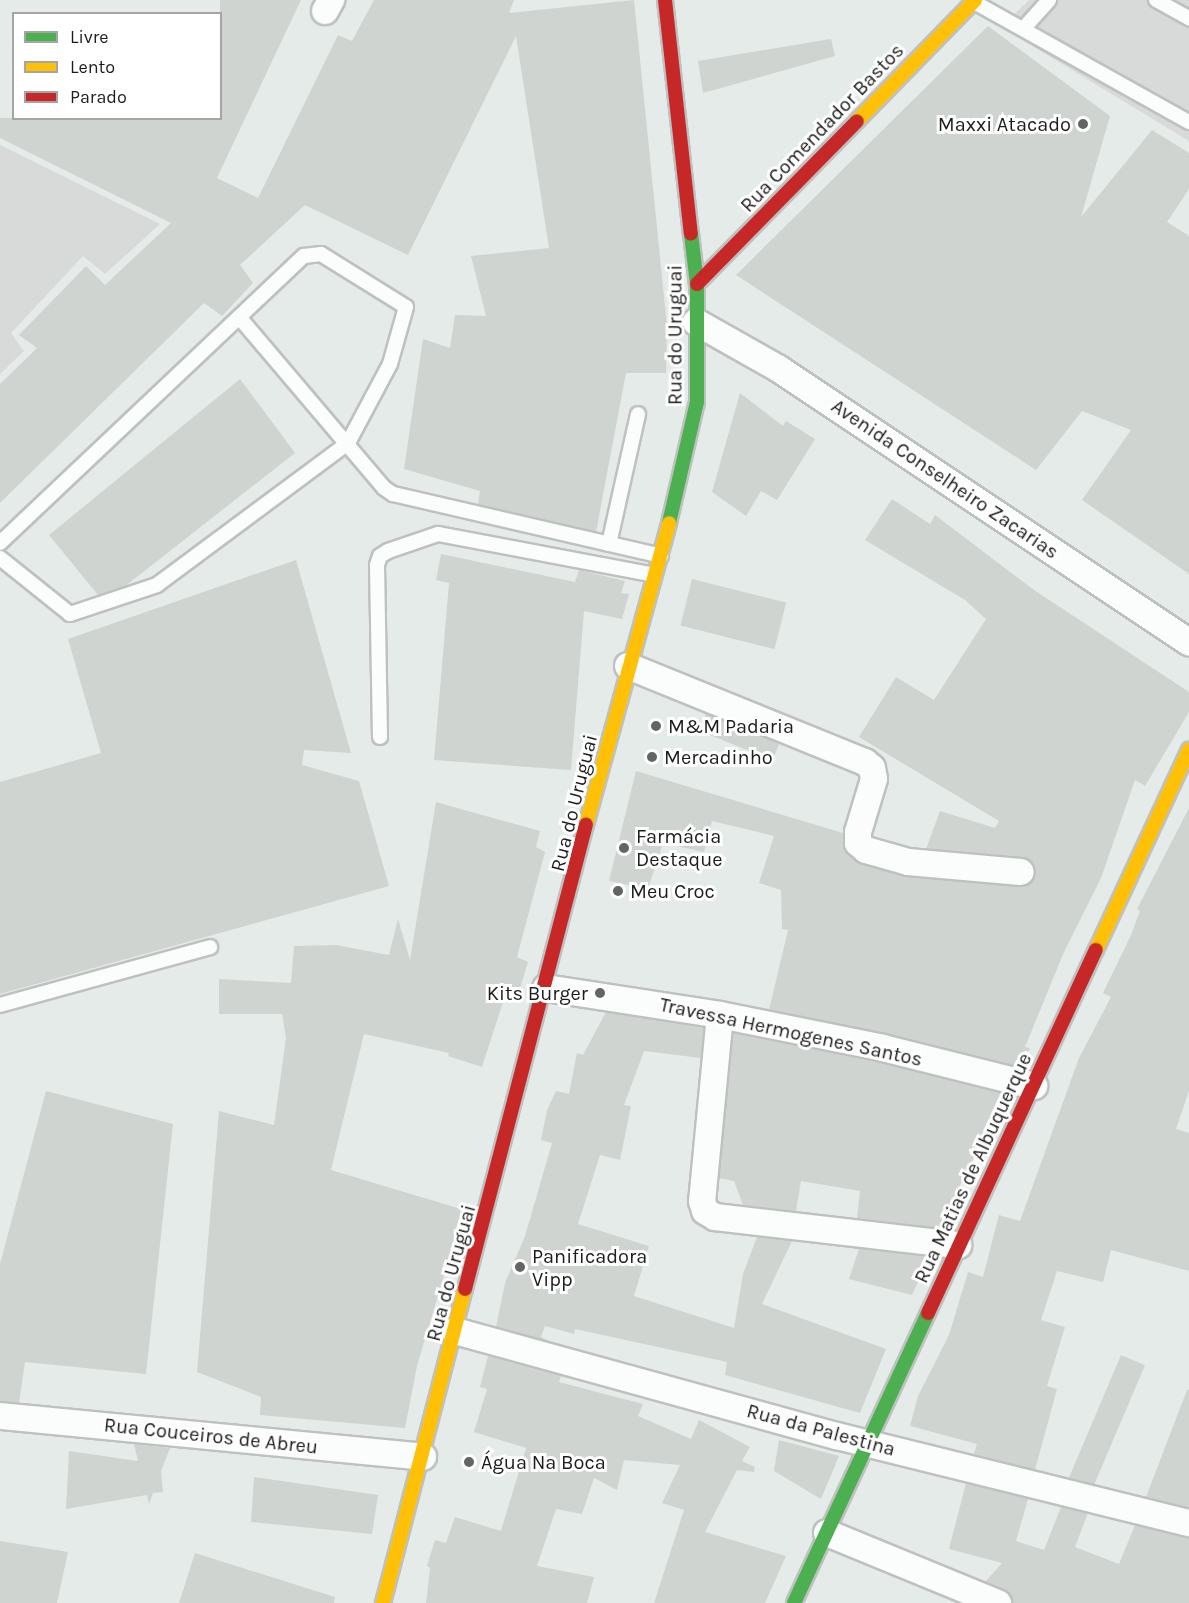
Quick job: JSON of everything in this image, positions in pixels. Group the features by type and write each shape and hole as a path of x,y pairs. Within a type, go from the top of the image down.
{"street":[{"name":"Rua do Uruguai","path":"383,1603 546,988 628,666 683,476 697,402 697,284 665,0"},
{"name":"Rua Comendador Bastos","path":"697,284 975,1"},
{"name":"Avenida Conselheiro Zacarias","path":"696,322 779,369 1189,642"},
{"path":"628,666 865,762 872,768 873,779 858,832 858,843 866,850 908,862 1022,872"},
{"name":"Rua Matias de Albuquerque","path":"794,1603 866,1442 1035,1086 1189,750"},
{"name":"Travessa Hermogenes Santos","path":"546,988 720,1015 883,1048 1035,1086"},
{"path":"720,1015 702,1201 705,1212 715,1217 958,1245"},
{"name":"Rua da Palestina","path":"455,1331 866,1442 1189,1522"},
{"name":"Rua Couceiros de Abreu","path":"0,1416 423,1457"},
{"path":"827,1533 998,1603"}],"lane":[{"path":"1023,29 1049,0"},
{"path":"1156,0 1189,18"},
{"path":"975,1 1189,122"},
{"path":"0,543 239,317 312,252 400,299 406,307 406,317 390,364 348,443 157,585 80,613 61,610 0,558"},
{"path":"239,317 384,488 393,494 661,556"},
{"path":"609,544 638,414"},
{"path":"380,736 377,565 380,556 388,551 438,534 655,575"},
{"path":"0,1005 210,947"}],"shaded area":[{"path":"1029,0 1189,0 1189,141 1001,27"},
{"path":"0,145 160,224 105,274 83,256 11,333 24,351 0,374"}],"building":[{"path":"220,0 301,0 217,178 258,198 338,35 352,41 374,0 514,0 509,13 634,0 667,326 666,373 626,373 596,532 478,504 480,491 404,469 423,339 450,348 455,315 486,316 471,256 549,248 516,36 408,255 305,205 240,265 253,283 222,316 204,303 0,503 0,384 37,348 19,335 86,266 105,285 171,223 0,138 0,118 12,118 12,120 222,120 222,12 220,12"},
{"path":"988,26 1110,116 1081,217 1152,130 1189,153 1189,189 1167,222 1189,236 1189,574 1082,500 1131,430 1082,411 1036,470 736,275"},
{"path":"831,39 835,56 703,93 698,61"},
{"path":"240,379 295,453 124,587 98,595 49,535"},
{"path":"740,393 783,426 786,421 815,439 777,500 761,491 746,516 712,492"},
{"path":"892,499 930,524 935,515 1034,590 1189,692 1189,712 1145,786 1135,780 1101,878 1064,952 1025,1047 1030,1048 1021,1067 769,1010 788,930 782,929 781,890 759,883 774,836 712,821 704,852 663,843 648,889 609,881 636,771 843,833 845,850 856,861 904,876 1020,887 1033,881 1035,866 1023,857 926,849 940,811 995,828 999,821 859,737 896,677 934,700 986,619 965,600 865,540"},
{"path":"441,554 575,582 579,570 625,581 621,593 629,594 622,619 584,611 571,770 434,760 449,583 436,580"},
{"path":"296,560 351,753 304,750 302,765 359,781 389,886 0,994 0,782 101,753 68,639"},
{"path":"692,579 786,602 775,649 680,626"},
{"path":"706,714 779,744 773,760 699,731"},
{"path":"436,802 540,831 536,847 545,852 517,957 528,962 517,998 506,993 482,1067 448,1056 449,1053 364,1034 331,1170 461,1209 456,1250 452,1249 417,1366 405,1428 260,1415 261,1397 197,1372 219,1111 274,1125 286,1038 282,1014 219,1014 219,979 291,983 294,946 336,945 389,955 398,919 410,960"},
{"path":"1189,808 1189,1091 1176,1129 1189,1133 1189,1271 1111,1250 1103,1282 1057,1271 1041,1320 1065,1327 1047,1386 1057,1389 1035,1470 974,1454 977,1444 910,1426 918,1396 949,1335 968,1272 983,1277 999,1215 1020,1221 1079,1058 1111,997 1103,993 1131,935 1140,911 1137,909"},
{"path":"606,1012 704,1028 701,1058 644,1051 624,1105 631,1106 620,1160 600,1155 578,1224 649,1246 634,1296 734,1328 743,1274 757,1237 792,1241 762,1304 886,1349 860,1413 725,1375 727,1362 575,1329 574,1334 545,1326 541,1337 548,1341 496,1327 505,1283 525,1236 552,1143 541,1140 547,1110 556,1091 569,1094 577,1053 583,1055"},
{"path":"733,1033 880,1063 1000,1093 986,1133 939,1228 857,1218 860,1191 801,1181 796,1211 743,1205 734,1181 719,1178"},
{"path":"46,1091 173,1124 146,1374 25,1362 19,1403 0,1401 0,1264"},
{"path":"859,1249 930,1257 912,1295 849,1279"},
{"path":"1121,1355 1145,1365 1093,1488 1069,1477"},
{"path":"488,1356 561,1376 559,1382 643,1404 638,1416 691,1439 699,1420 750,1447 742,1461 755,1467 754,1472 737,1470 705,1532 786,1556 765,1603 654,1603 684,1510 662,1503 680,1465 624,1460 617,1490 594,1478 582,1514 556,1509 537,1566 594,1577 587,1603 426,1603 430,1568 427,1566 435,1540 446,1543 455,1517 501,1531 526,1448 474,1432 487,1389 480,1387"},
{"path":"1187,1390 1189,1390 1189,1508 1146,1497"},
{"path":"779,1440 839,1456 821,1499 774,1471"},
{"path":"134,1444 170,1448 161,1471 163,1492 153,1493 149,1504 147,1495 66,1509 69,1451 138,1461"},
{"path":"254,1477 378,1495 372,1534 251,1522"},
{"path":"966,1483 1028,1499 1016,1541 1044,1550 1061,1507 1088,1513 1075,1547 1119,1564 1135,1525 1189,1538 1189,1603 1013,1603 1009,1593 985,1582 1002,1563 949,1549"},
{"path":"0,1541 68,1552 57,1603 0,1603"},
{"path":"195,1553 335,1597 334,1603 179,1603"}],"traffic: fast":[{"path":"669,523 697,402 697,284 691,234"},
{"path":"794,1603 928,1313"}],"traffic: slow":[{"path":"857,121 975,0"},
{"path":"586,825 669,523"},
{"path":"1096,950 1189,750"},
{"path":"383,1603 465,1289"}],"traffic: jam":[{"path":"665,0 691,234"},
{"path":"697,284 857,121"},
{"path":"465,1289 586,825"},
{"path":"928,1313 1096,950"}],"place":[{"name":"Maxxi Atacado","path":"1083,124"},
{"name":"M&M Padaria","path":"656,726"},
{"name":"Mercadinho","path":"652,757"},
{"name":"Farmácia Destaque","path":"624,848"},
{"name":"Meu Croc","path":"618,891"},
{"name":"Kits Burger","path":"600,993"},
{"name":"Panificadora Vipp","path":"520,1267"},
{"name":"Água Na Boca","path":"469,1462"}]}
